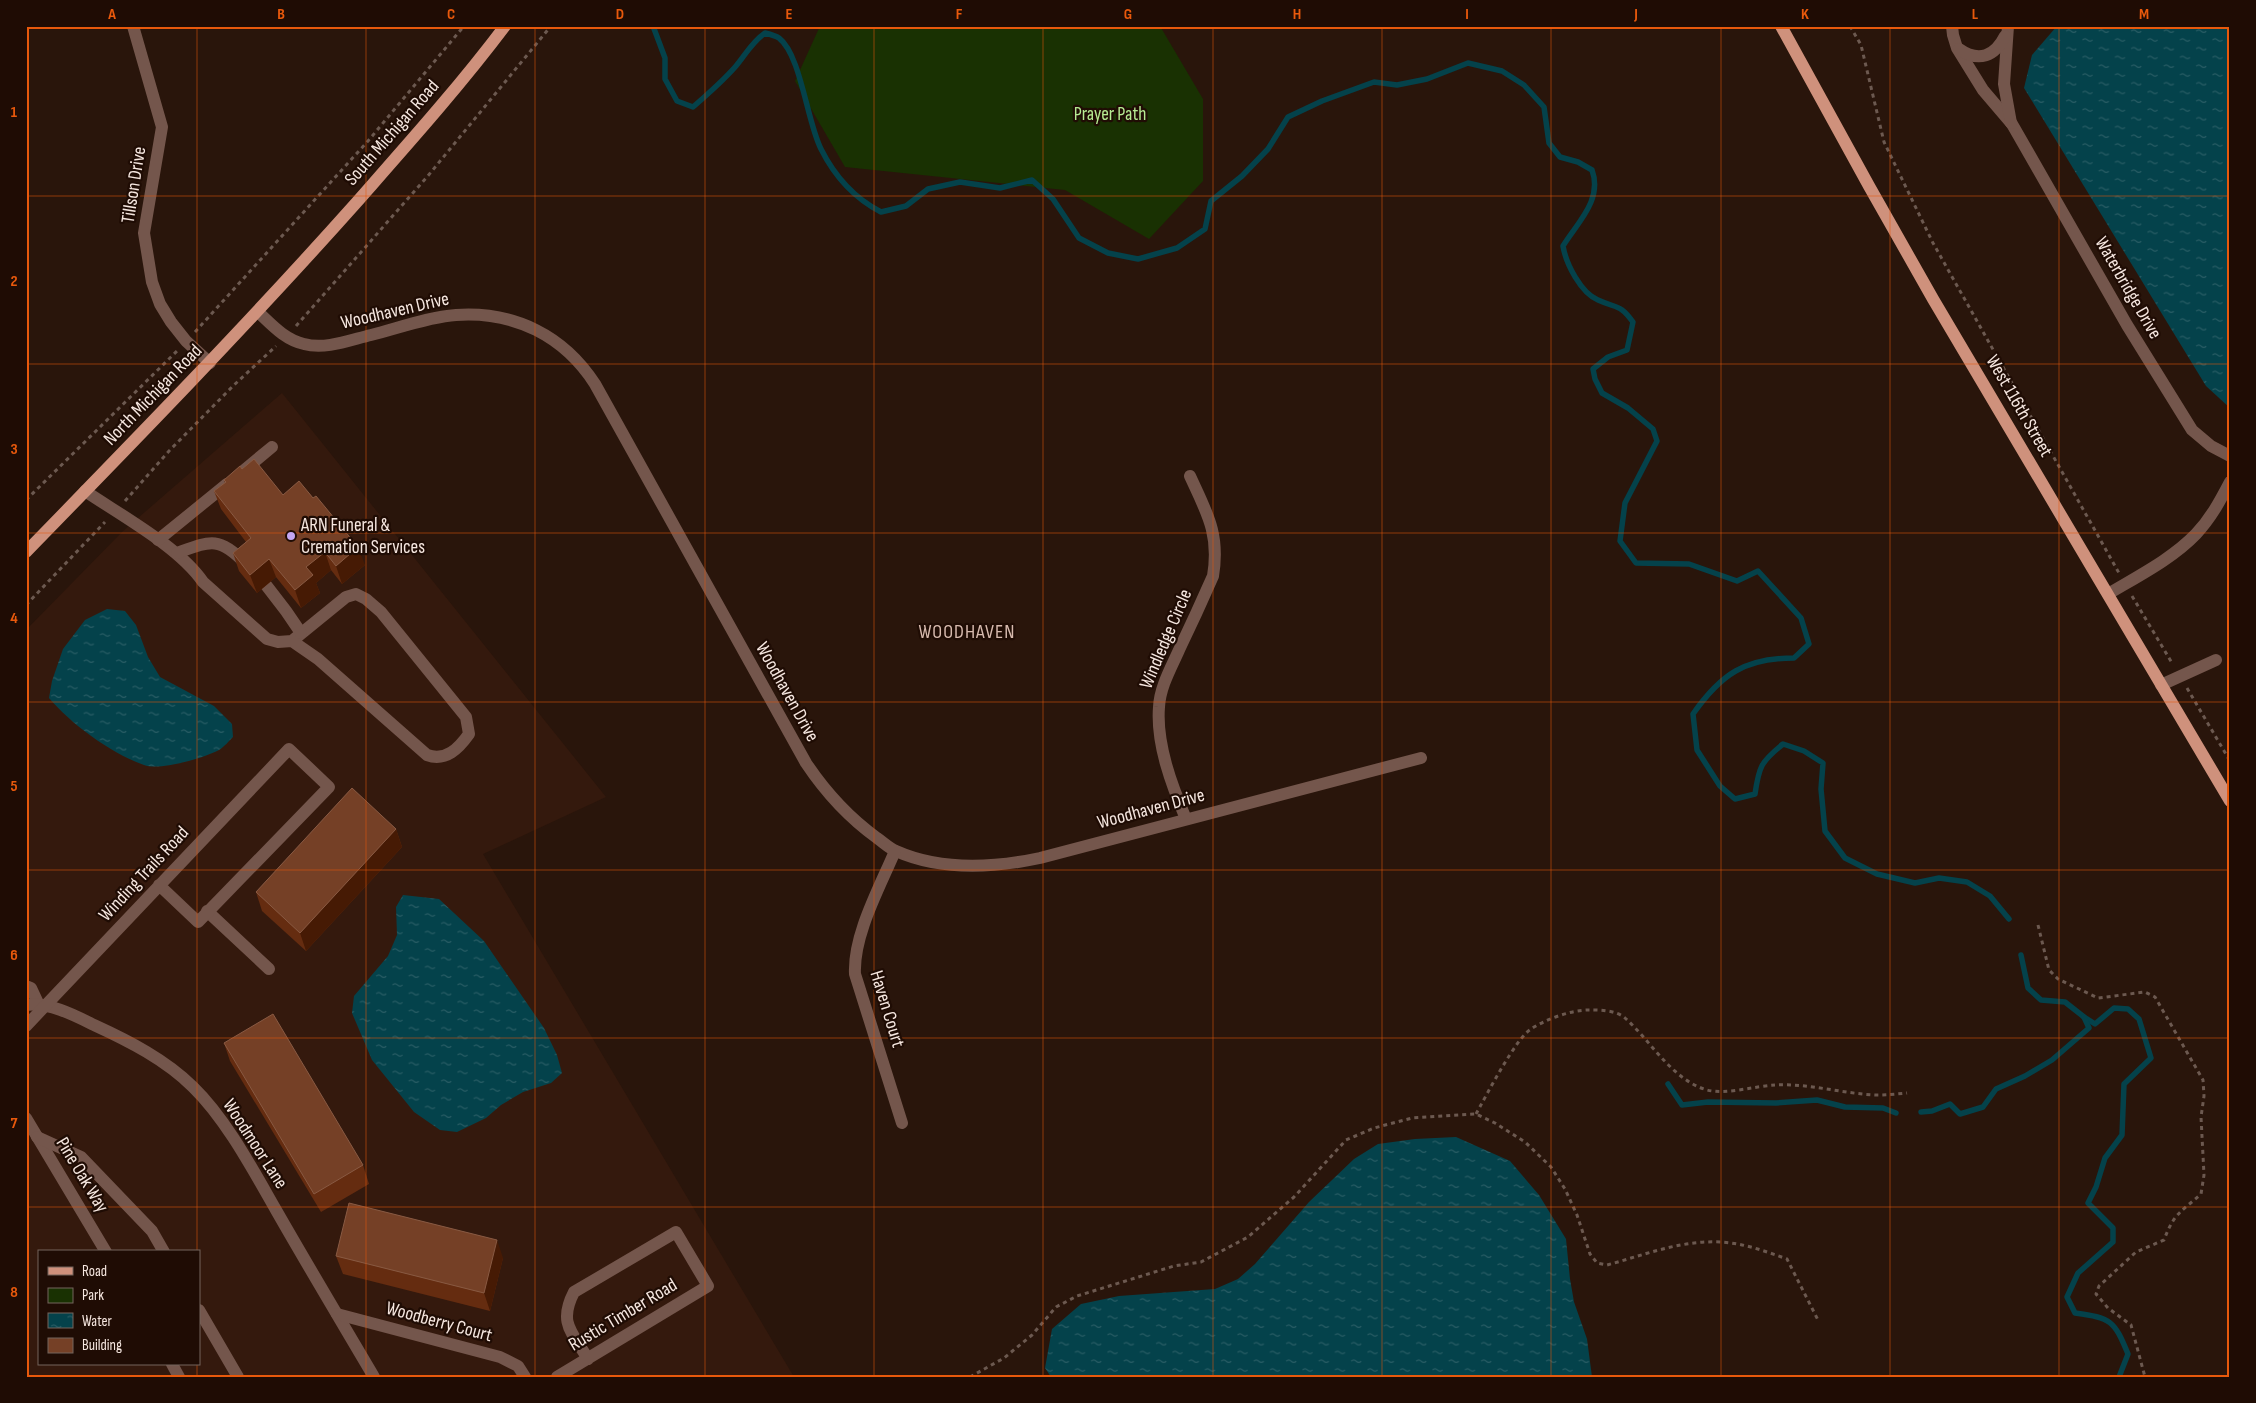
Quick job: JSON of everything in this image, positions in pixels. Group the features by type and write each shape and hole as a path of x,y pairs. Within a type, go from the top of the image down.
{"main road":[{"name":"South Michigan Road","path":"304,261 396,158 505,26"},
{"name":"West 116th Street","path":"1784,27 1869,186 1933,299 2230,801"},
{"name":"North Michigan Road","path":"26,552 258,312 304,261"}],"street":[{"name":"Tillson Drive","path":"133,26 162,127 144,233 152,282 160,304 186,341 210,362"},
{"name":"Waterbridge Drive","path":"1952,26 1957,48 1983,90 2012,124 2127,325 2192,430 2211,446 2230,456"},
{"name":"Waterbridge Drive","path":"1957,48 1968,55 1978,57 1989,54 1999,48 2008,28"},
{"name":"Waterbridge Drive","path":"2008,28 2004,84 2012,124"},
{"name":"Woodhaven Drive","path":"258,312 285,337 309,345 336,344 433,319 456,315 483,315 526,325 546,334 568,350 583,365 595,384 806,763 822,787 853,820 895,851 943,863 974,866 1005,865 1040,858 1421,758"},
{"path":"158,540 272,447"},
{"name":"Windledge Circle","path":"1186,819 1177,797 1163,747 1159,724 1159,707 1167,677 1213,576 1215,564 1216,547 1214,532 1190,476"},
{"path":"2108,594 2176,552 2196,534 2216,508 2230,482"},
{"path":"85,491 176,553 197,572 203,582 267,639 278,642 296,637 346,597 356,594 366,599 381,612 466,716 470,734 446,757 437,759 427,755 318,659 296,637 286,611 266,585"},
{"path":"176,553 207,543 218,543 232,549 247,564"},
{"path":"2161,685 2216,660"},
{"name":"Winding Trails Road","path":"26,1026 37,1005 159,885 289,749 328,787 208,911"},
{"name":"Haven Court","path":"895,851 862,928 854,962 855,974 902,1123"},
{"path":"159,885 198,922 208,911 268,969"},
{"path":"26,986 31,988 37,1005"},
{"name":"Woodmoor Lane","path":"37,1005 82,1018 130,1041 162,1062 194,1087 229,1132 374,1377"},
{"name":"Pine Oak Way","path":"26,1118 105,1250"},
{"path":"37,1136 81,1157 152,1231 163,1250"},
{"name":"Rustic Timber Road","path":"556,1377 588,1359 708,1286 676,1232 574,1292 568,1305 566,1322 588,1359"},
{"path":"200,1312 238,1377"},
{"name":"Woodberry Court","path":"337,1314 500,1357 518,1366 525,1377"}],"path":[{"path":"26,500 186,341 368,140 464,26"},
{"path":"26,604 116,512 169,451 234,385 285,337 427,177 551,26"},
{"path":"1850,26 1861,45 1884,142 1933,243 2120,576"},
{"path":"2130,592 2176,669"},
{"path":"2186,686 2230,761"},
{"path":"2038,925 2049,970 2058,979 2098,998 2145,992 2155,998 2203,1080 2204,1096 2201,1117 2204,1175 2201,1194 2179,1211 2169,1226 2164,1240 2136,1252 2099,1286 2096,1294 2108,1308 2131,1324 2146,1377"},
{"path":"1476,1114 1491,1086 1530,1029 1559,1016 1585,1010 1602,1010 1623,1016 1667,1062 1690,1082 1708,1090 1738,1090 1774,1085 1800,1085 1876,1095 1907,1093"},
{"path":"970,1377 1004,1358 1032,1335 1056,1307 1077,1296 1174,1266 1201,1262 1248,1237 1294,1197 1346,1140 1374,1128 1412,1118 1476,1114 1495,1123 1525,1142 1551,1167 1565,1189 1577,1215 1590,1254 1597,1263 1607,1265 1686,1243 1720,1242 1756,1248 1787,1259 1820,1322"}],"shaded area":[{"path":"282,393 606,797 483,854 794,1377 29,1377 26,1372 26,630 123,531"}],"green space":[{"name":"Prayer Path","path":"820,26 1160,26 1203,99 1203,181 1149,239 1065,190 845,167 795,81"}],"water":[{"path":"2057,26 2230,26 2230,408 2206,386 2024,88 2032,55"},
{"path":"107,609 125,611 136,625 148,657 160,677 214,706 232,724 233,737 223,747 212,753 182,763 160,766 144,765 119,754 80,728 49,698 52,681 63,649 85,620"},
{"path":"403,895 439,899 484,941 544,1028 557,1055 562,1073 551,1083 523,1092 501,1105 486,1118 457,1132 440,1130 414,1112 372,1060 352,1013 354,996 388,956 397,935 396,907"},
{"path":"1456,1137 1510,1161 1539,1195 1566,1239 1574,1302 1587,1339 1592,1377 1051,1377 1045,1368 1052,1329 1081,1304 1119,1296 1215,1289 1238,1279 1255,1264 1309,1202 1354,1159 1378,1144 1415,1139"}],"building":[{"name":"ARN Funeral & Cremation Services","path":"254,459 283,495 299,481 313,498 316,496 358,547 336,566 325,552 306,567 313,575 295,590 269,559 250,575 233,553 251,538 214,491 226,482 224,480 240,466 242,469"},
{"path":"352,788 396,829 300,933 256,892"},
{"path":"273,1014 363,1165 314,1194 224,1043"},
{"path":"349,1203 497,1240 484,1293 336,1256"}],"waterway":[{"path":"653,26 665,58 665,79 677,101 693,107 726,77 760,37 765,33 779,38 787,47 793,59 816,137 826,159 846,186 862,200 881,212 906,206 928,189 960,182 1000,188 1032,180 1053,199 1079,238 1108,253 1138,259 1177,248 1205,229 1211,201 1242,176 1268,149 1288,117 1322,101 1374,82 1397,85 1427,79 1468,63 1502,71 1524,85 1544,107 1549,143 1560,157 1578,162 1592,170 1594,191 1591,201 1587,211 1563,246 1567,261 1580,285 1586,291 1598,300 1618,308 1629,316 1633,322 1627,350 1608,357 1593,369 1595,379 1602,393 1628,408 1653,429 1657,441 1625,503 1620,541 1636,563 1689,564 1737,581 1758,571 1801,618 1809,644 1794,658 1761,661 1748,665 1724,679 1714,688 1693,714 1697,750 1720,786 1735,799 1755,794 1762,765 1783,744 1804,751 1823,763 1821,789 1825,831 1845,858 1877,874 1915,883 1939,878 1967,882 1990,896 2009,919"},
{"path":"2021,955 2028,988 2041,1000 2065,1002 2095,1024 2114,1008 2128,1009 2139,1019 2151,1058 2124,1084 2122,1135 2105,1158 2096,1187 2088,1203 2113,1228 2113,1242 2078,1273 2067,1297 2075,1313 2104,1319 2115,1327 2128,1354 2119,1377"},
{"path":"1921,1112 1932,1111 1950,1104 1960,1114 1983,1107 1996,1089 2025,1076 2052,1060 2089,1028 2084,1017"},
{"path":"1668,1084 1682,1105 1708,1102 1776,1103 1817,1100 1845,1107 1883,1108 1896,1113"}],"place":[{"name":"ARN Funeral & Cremation Services","path":"291,536"}],"district":[{"name":"WOODHAVEN","path":"967,632"}]}
